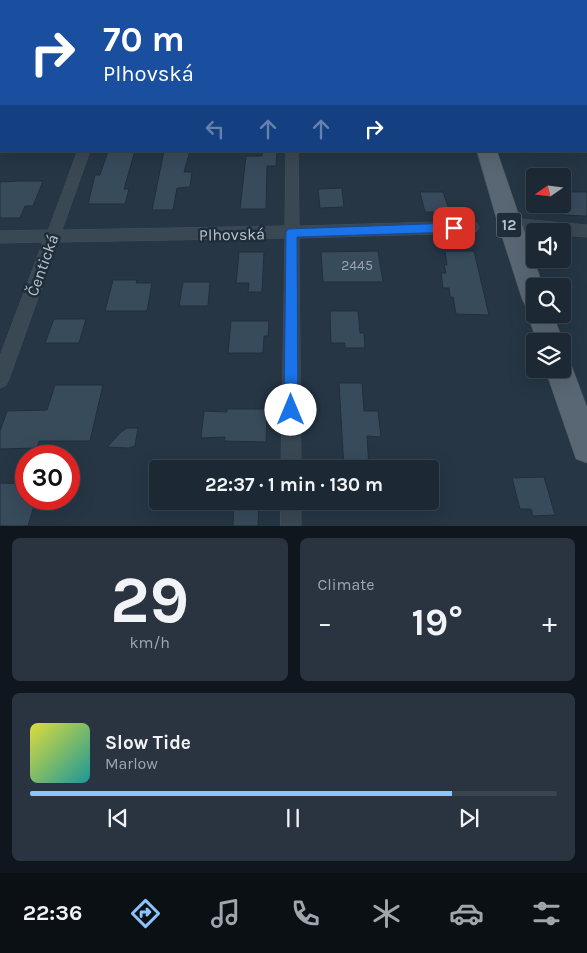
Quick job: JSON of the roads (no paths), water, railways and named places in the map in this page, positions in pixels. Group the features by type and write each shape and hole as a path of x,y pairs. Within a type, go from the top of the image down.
{"main road":[{"name":"12","path":"487,152 527,278"},
{"path":"562,378 587,448"}],"street":[{"name":"Čentická","path":"0,379 84,152"},
{"path":"291,460 292,152"},
{"path":"509,224 587,231"},
{"name":"Plhovská","path":"0,237 472,227"},
{"path":"291,510 291,526"}]}
